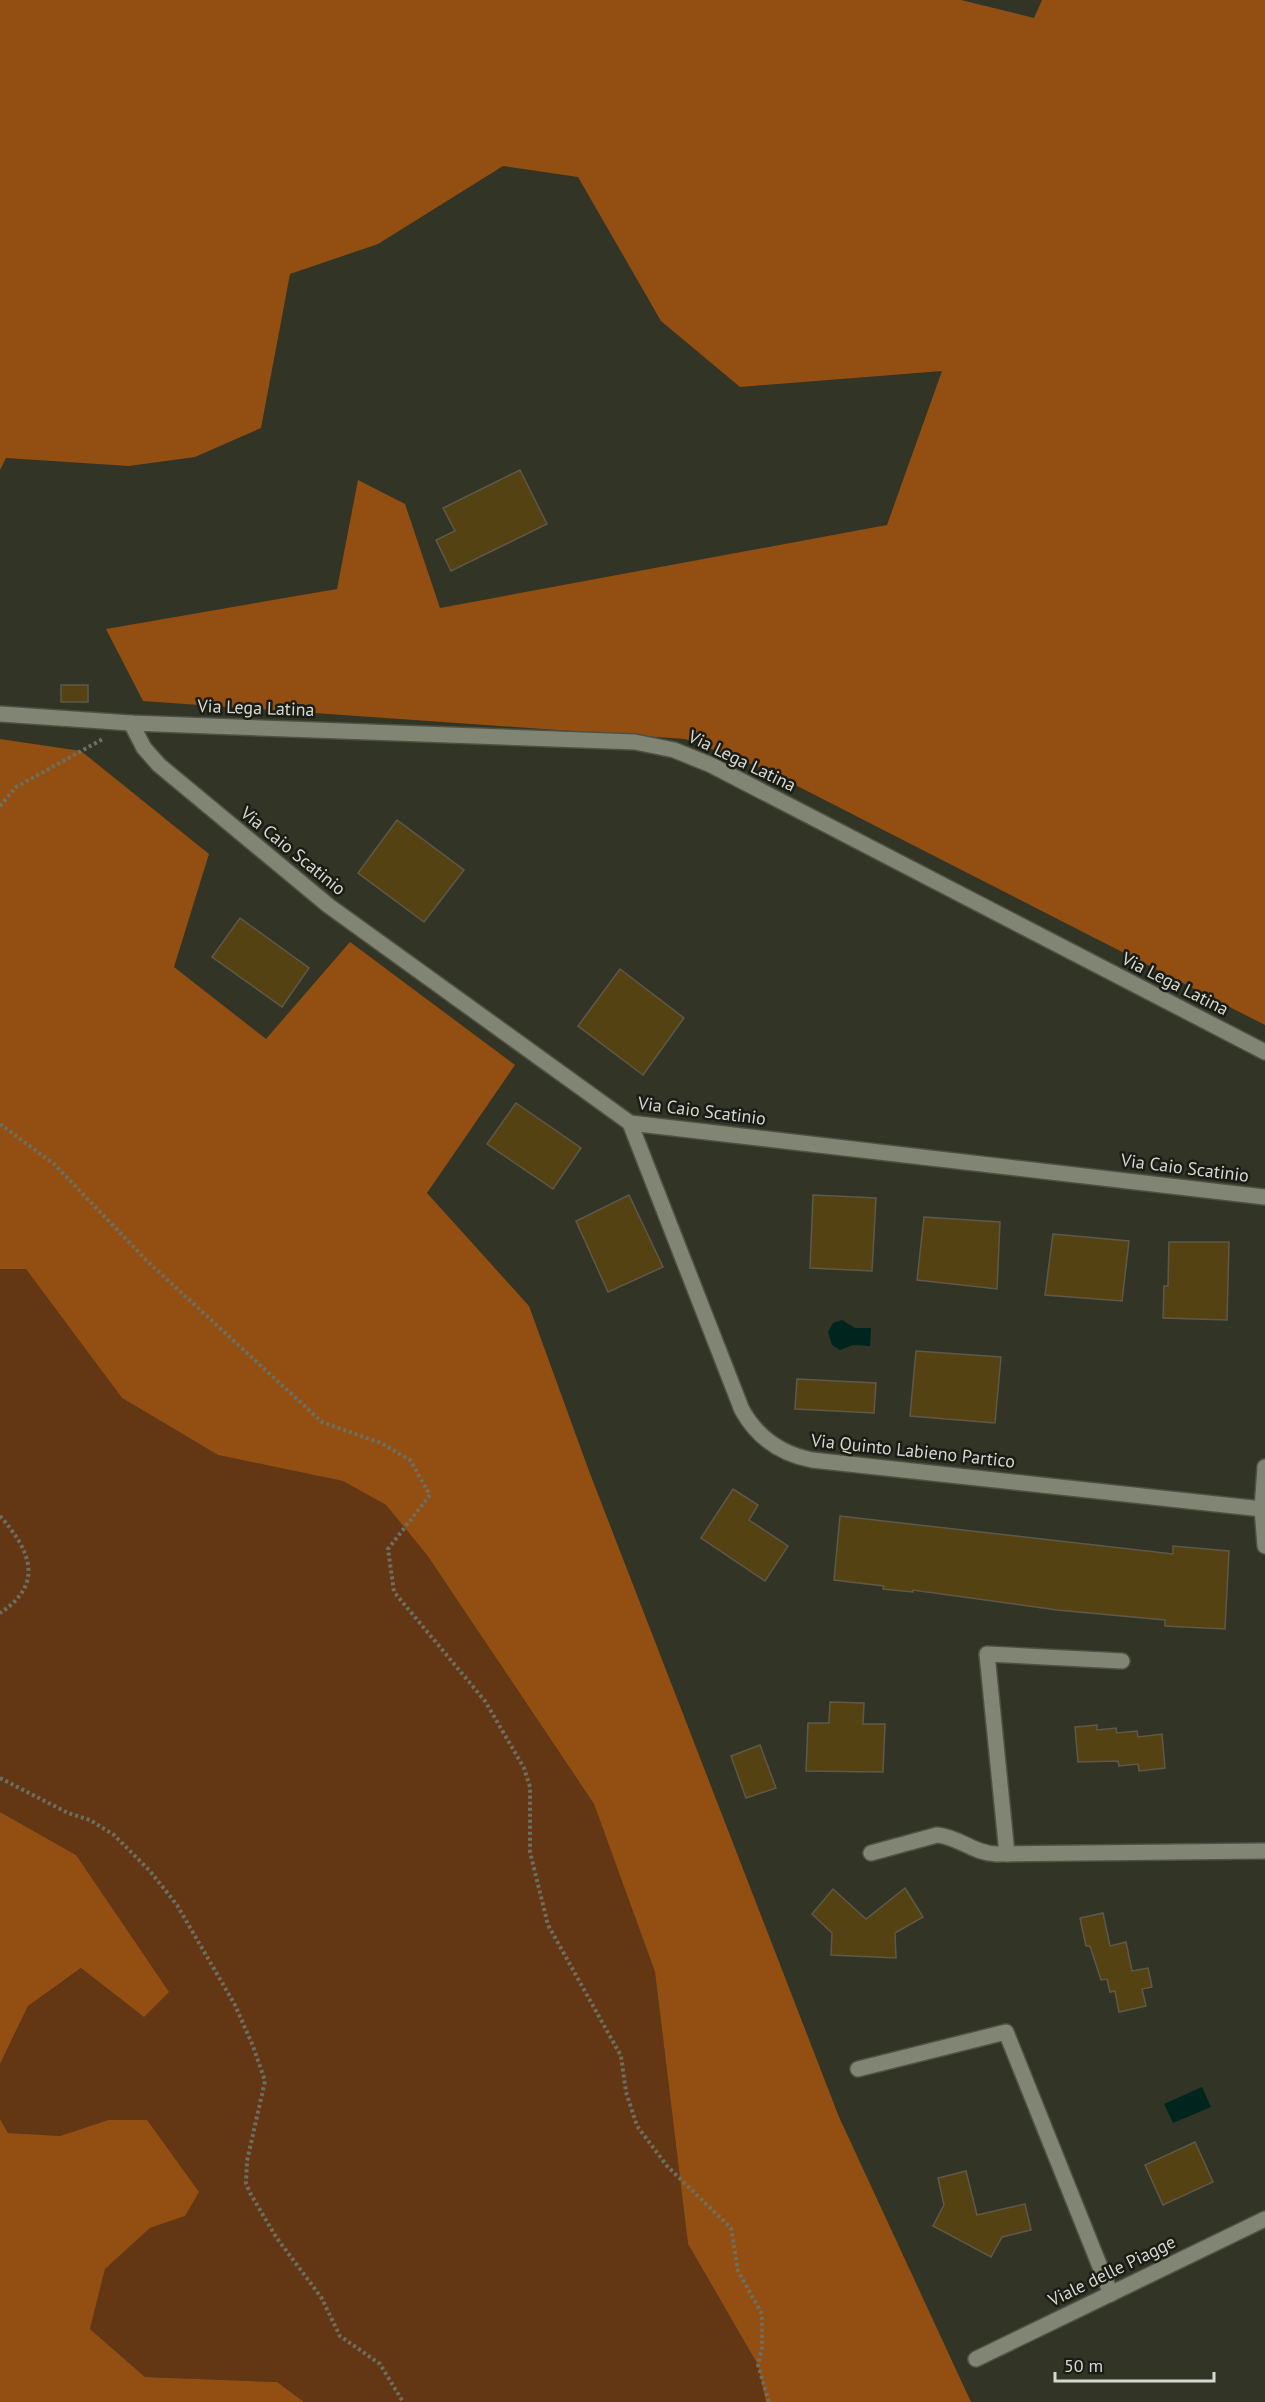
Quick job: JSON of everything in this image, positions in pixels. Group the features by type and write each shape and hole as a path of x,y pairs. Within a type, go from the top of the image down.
{"street":[{"name":"Via Lega Latina","path":"0,714 131,723 635,742 674,750 711,765 1265,1052"},
{"name":"Via Caio Scatinio","path":"131,723 144,748 159,765 288,874 371,938 630,1123 1265,1197"},
{"name":"Via Quinto Labieno Partico","path":"630,1123 742,1410 756,1430 778,1448 812,1460 1262,1509"},
{"path":"1265,1467 1262,1509 1265,1546"},
{"path":"1007,1854 987,1654 1122,1661"},
{"path":"871,1853 938,1835 946,1836 976,1851 1007,1854 1265,1851"},
{"path":"858,2068 1006,2032 1111,2294"},
{"name":"Viale delle Piagge","path":"976,2359 1265,2219"}],"path":[{"path":"0,807 15,787 131,723"},
{"path":"0,1124 54,1164 148,1262 322,1422 381,1443 410,1460 430,1495 388,1550 394,1592 485,1701 524,1768 530,1787 530,1852 548,1925 621,2056 626,2092 637,2126 667,2166 731,2228 738,2271 762,2314 762,2348 758,2365 769,2402"},
{"path":"0,1516 19,1538 30,1564 21,1593 0,1613"},
{"path":"0,1778 77,1817 90,1820 114,1835 149,1870 177,1905 235,2006 253,2046 265,2081 246,2161 246,2183 250,2193 276,2237 321,2297 340,2336 380,2364 403,2402"}],"shaded area":[{"path":"0,0 961,0 1034,18 1042,0 1265,0 1265,1025 764,769 685,739 143,701 106,629 337,589 358,480 405,504 440,608 887,525 942,371 740,387 661,321 578,177 503,166 378,244 290,274 261,428 195,457 129,466 6,458 0,470"},
{"path":"0,739 81,751 209,854 174,967 266,1039 350,942 515,1065 427,1193 529,1306 589,1471 839,2117 971,2402 766,2402 758,2365 688,2244 655,1972 594,1804 427,1555 386,1505 343,1481 218,1455 122,1398 26,1269 0,1269"},
{"path":"26,1268 122,1398 218,1455 343,1481 386,1505 427,1555 594,1804 655,1972 688,2244 758,2365 766,2402 304,2402 277,2382 145,2377 90,2329 105,2269 150,2228 185,2216 108,2120 60,2136 8,2133 0,2119 0,2064 28,2006 81,1968 143,2016 76,1855 0,1812 0,1269"},
{"path":"0,1812 76,1855 169,1992 144,2017 81,1968 28,2006 0,2064"},
{"path":"0,2119 8,2133 60,2136 108,2120 147,2120 199,2192 185,2216 150,2228 105,2269 90,2329 145,2377 277,2382 304,2402 0,2402"}],"water":[{"path":"842,1320 855,1328 871,1328 870,1346 853,1345 840,1350 832,1345 828,1332 833,1323"},
{"path":"1202,2087 1211,2107 1173,2123 1164,2104"}],"building":[{"path":"520,470 547,524 451,571 436,540 455,531 443,508"},
{"path":"61,685 88,685 88,702 61,702"},
{"path":"397,820 464,870 424,922 358,873"},
{"path":"240,918 309,968 282,1007 212,957"},
{"path":"620,969 684,1018 643,1075 578,1026"},
{"path":"516,1103 581,1148 553,1189 487,1144"},
{"path":"629,1195 663,1267 608,1292 576,1221"},
{"path":"813,1195 876,1198 872,1271 810,1268"},
{"path":"924,1217 1000,1222 997,1289 917,1280"},
{"path":"1053,1234 1129,1241 1122,1301 1045,1295"},
{"path":"1169,1242 1229,1242 1227,1320 1163,1318 1164,1286 1168,1286"},
{"path":"916,1351 1001,1357 995,1423 910,1416"},
{"path":"797,1379 876,1383 874,1413 795,1409"},
{"path":"733,1489 758,1505 749,1520 788,1546 765,1581 701,1538"},
{"path":"840,1516 1173,1554 1173,1546 1229,1551 1225,1629 1165,1626 1165,1620 1057,1610 913,1590 913,1592 883,1589 884,1586 834,1580"},
{"path":"830,1702 864,1703 863,1724 885,1724 883,1772 806,1771 808,1723 829,1723"},
{"path":"1097,1725 1097,1730 1116,1728 1117,1733 1137,1731 1138,1737 1162,1734 1165,1768 1139,1771 1138,1764 1119,1766 1118,1761 1078,1762 1075,1727"},
{"path":"760,1745 776,1788 746,1798 731,1756"},
{"path":"905,1888 923,1917 895,1933 896,1958 831,1955 832,1933 812,1914 833,1889 866,1919"},
{"path":"1103,1913 1110,1946 1126,1942 1132,1971 1148,1968 1152,1987 1142,1989 1146,2006 1119,2012 1115,1991 1110,1992 1107,1979 1101,1980 1090,1946 1086,1946 1080,1918"},
{"path":"1195,2142 1213,2182 1163,2205 1145,2165"},
{"path":"966,2171 977,2215 1025,2204 1031,2230 1002,2237 991,2257 933,2226 944,2205 938,2178"}]}
